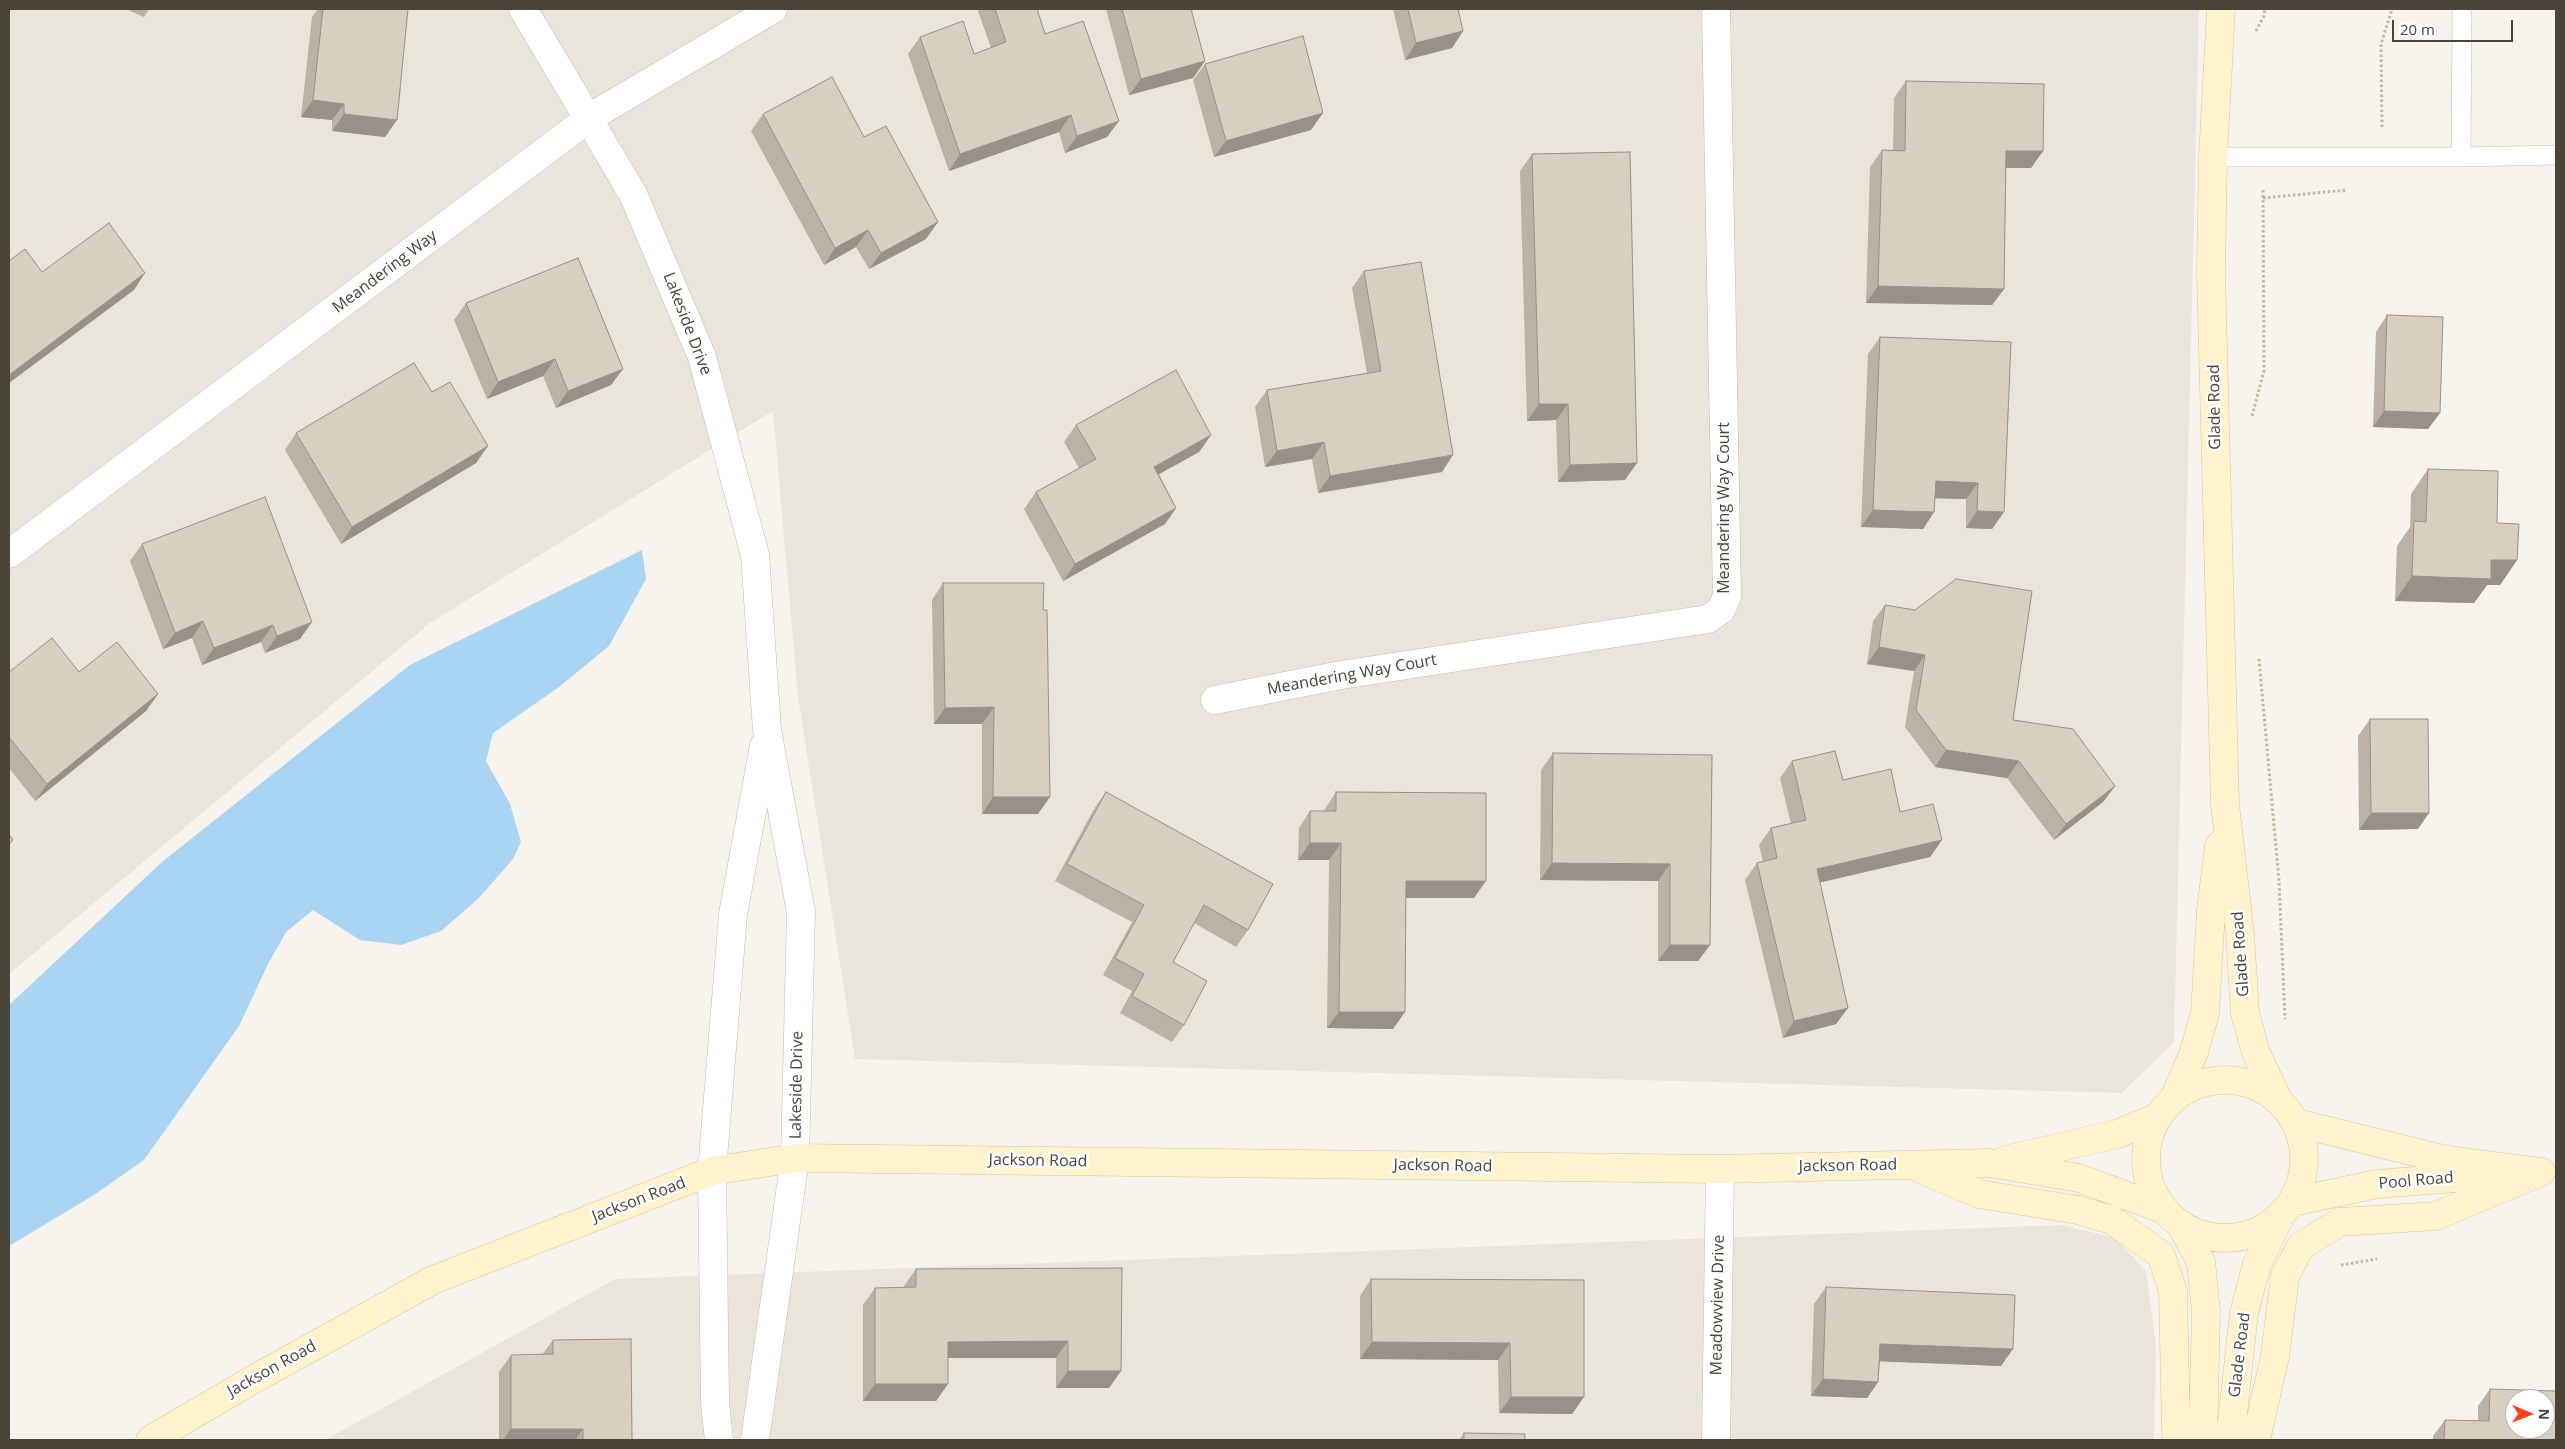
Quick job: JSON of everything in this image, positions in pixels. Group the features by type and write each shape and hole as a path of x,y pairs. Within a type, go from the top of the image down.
{"main road":[{"name":"Glade Road","path":"2221,9 2213,157 2211,272 2225,805 2240,934 2245,1013 2256,1053 2277,1098"},
{"name":"Glade Road","path":"2175,1096 2194,1052 2205,1013 2211,910 2225,805"},
{"path":"2226,1079 2254,1084 2277,1098 2297,1123 2304,1150 2302,1177 2286,1210 2263,1230 2242,1237 2221,1238 2200,1235 2173,1218 2152,1189 2146,1165 2148,1140 2158,1117 2175,1096 2200,1083 2226,1079"},
{"name":"Jackson Road","path":"1989,1163 2117,1134 2158,1117"},
{"name":"Pool Road","path":"2297,1123 2448,1160 2549,1172"},
{"name":"Jackson Road","path":"150,1440 254,1379 433,1280 712,1171 795,1158 1720,1169 1989,1163 2079,1178 2173,1218"},
{"path":"1909,1165 1979,1194 2078,1210 2112,1220 2161,1256 2173,1291 2176,1358 2176,1432 2178,1440"},
{"path":"2256,1440 2275,1356 2285,1276 2301,1246 2340,1222 2436,1216 2549,1172"},
{"name":"Pool Road","path":"2286,1210 2377,1184 2549,1172"},
{"name":"Glade Road","path":"2230,1440 2244,1313 2258,1264 2286,1210"},
{"name":"Glade Road","path":"2173,1218 2201,1262 2206,1312 2203,1440"}],"street":[{"name":"Lakeside Drive","path":"523,9 633,194 702,357 755,555 767,730 801,912 795,1158 755,1440"},
{"name":"Meandering Way","path":"9,554 589,118 773,9"},
{"name":"Meandering Way Court","path":"1215,700 1341,676 1708,619 1721,610 1727,596 1716,9"},
{"name":"Lakeside Drive","path":"719,1440 716,1402 712,1171 733,914 767,730"},
{"name":"Meadowview Drive","path":"1716,1440 1720,1169"}],"lane":[{"path":"2461,156 2462,9"},
{"path":"2213,157 2556,155"}],"path":[{"path":"2255,35 2264,16 2264,9"},
{"path":"2250,423 2264,371 2262,156"},
{"path":"2259,656 2279,881 2285,1022"}],"shaded area":[{"path":"9,9 2199,9 2174,1042 2122,1093 855,1059 798,697 773,411 430,623 9,974"},
{"path":"2062,1225 2115,1238 2146,1271 2156,1346 2154,1440 325,1440 615,1279"}],"water":[{"path":"642,550 646,579 609,646 559,687 493,733 486,761 510,804 521,842 513,859 479,898 441,931 401,945 360,940 313,910 286,932 268,964 239,1026 144,1160 94,1195 9,1246 9,1005 162,862 410,665"}],"building":[{"path":"323,9 408,9 397,120 344,114 344,104 313,100"},
{"path":"995,9 1037,9 1045,34 1083,21 1119,121 1077,136 1071,115 960,154 920,37 963,21 974,54 1006,42"},
{"path":"1122,9 1191,9 1205,61 1141,79"},
{"path":"1408,9 1458,9 1463,31 1416,43"},
{"path":"1303,36 1323,113 1226,141 1205,64"},
{"path":"832,77 864,137 886,126 938,222 881,253 868,230 835,248 763,114"},
{"path":"1906,81 2044,84 2043,151 2006,151 2004,289 1878,286 1882,150 1905,151"},
{"path":"1630,152 1637,463 1570,465 1568,404 1539,404 1532,154"},
{"path":"109,223 145,273 9,375 9,261 25,249 42,272"},
{"path":"578,258 623,369 568,391 555,359 498,382 466,303"},
{"path":"1421,262 1453,455 1330,476 1324,442 1277,451 1267,390 1381,371 1364,271"},
{"path":"2387,315 2443,317 2440,413 2384,411"},
{"path":"1880,337 2011,342 2004,512 1977,511 1978,483 1936,481 1934,512 1873,510"},
{"path":"414,363 432,392 450,382 488,446 352,527 296,433"},
{"path":"1176,370 1211,435 1154,467 1176,508 1075,564 1036,492 1096,459 1076,425"},
{"path":"2428,469 2498,471 2497,523 2519,524 2517,560 2491,560 2491,579 2412,576 2414,521 2426,522"},
{"path":"265,497 312,622 277,636 273,625 214,648 203,621 175,633 142,544"},
{"path":"1956,579 2032,591 2013,720 2073,729 2115,786 2066,824 2019,761 1946,750 1916,710 1925,655 1879,647 1885,605 1915,610"},
{"path":"943,583 1044,583 1043,610 1047,610 1050,797 993,797 994,707 945,708"},
{"path":"52,638 79,672 117,642 158,694 47,784 9,737 9,672"},
{"path":"2370,719 2428,719 2429,813 2371,813"},
{"path":"1835,751 1843,780 1891,769 1900,812 1933,804 1942,840 1817,869 1848,1008 1794,1021 1757,863 1777,858 1771,828 1806,820 1792,761"},
{"path":"1553,753 1712,755 1710,945 1670,945 1670,864 1552,863"},
{"path":"1106,792 1273,884 1248,930 1204,905 1173,962 1207,981 1184,1025 1132,996 1144,974 1115,958 1144,905 1067,864"},
{"path":"1336,792 1486,793 1486,881 1406,881 1405,1012 1339,1012 1341,843 1310,843 1310,811 1336,811"},
{"path":"9,834 13,840 9,844"},
{"path":"1122,1268 1121,1371 1068,1371 1068,1341 948,1342 948,1384 875,1384 875,1288 916,1287 916,1269"},
{"path":"1371,1279 1584,1280 1584,1397 1511,1397 1510,1343 1372,1342"},
{"path":"1826,1287 2015,1295 2013,1349 1880,1344 1878,1382 1823,1379"},
{"path":"631,1339 632,1440 583,1440 583,1429 511,1429 511,1355 553,1354 553,1340"},
{"path":"2490,1389 2505,1389 2505,1439 2555,1439 2556,1391 2556,1440 2444,1440 2445,1420 2489,1421"},
{"path":"1464,1433 1525,1434 1525,1440 1464,1440"}]}
